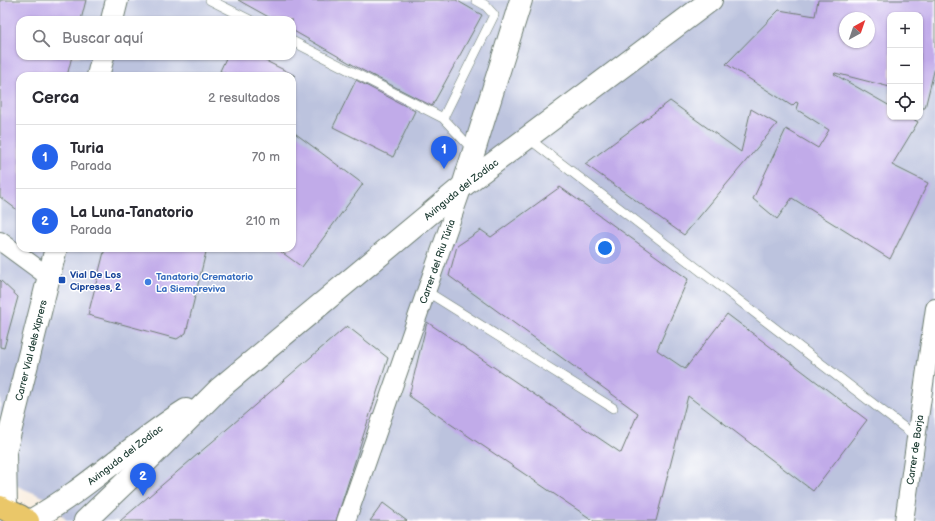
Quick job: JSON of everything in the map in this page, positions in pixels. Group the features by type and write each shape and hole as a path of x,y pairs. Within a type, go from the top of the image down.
{"main road":[{"path":"3,508 29,521"}],"street":[{"path":"113,16 117,0"},
{"name":"Carrer del Riu Túria","path":"346,521 463,186 521,0"},
{"name":"Avinguda del Zodíac","path":"85,521 134,475 219,388 463,186 710,0"},
{"path":"99,72 102,60"},
{"path":"0,241 49,277"},
{"name":"Carrer Vial dels Xiprers","path":"3,508 2,457 55,252"},
{"name":"Carrer de Borja","path":"904,521 915,436 930,388 935,308"},
{"name":"Avinguda del Zodíac","path":"29,521 77,492 155,429 219,388"}],"lane":[{"path":"210,0 242,16"},
{"path":"443,118 494,15 485,4 476,0"},
{"path":"296,43 443,118 474,152"},
{"path":"527,137 915,436"},
{"path":"426,291 612,408"}],"shaded area":[{"path":"0,0 935,0 935,521 67,521 46,498 0,479"}],"building":[{"path":"0,0 86,0 82,16 16,16 16,60 71,60 68,72 16,72 16,209 0,197"},
{"path":"238,0 456,0 482,15 432,106 362,70 296,32 296,16 267,16"},
{"path":"818,0 935,0 935,67 925,108 923,108 923,12 887,12 887,86 834,74 887,104 887,120 915,120 918,122 892,165 928,183 890,259 792,198 777,219 753,199 786,129 818,148 829,130 796,109 798,103 796,102 792,106 726,64 779,10 815,16"},
{"path":"225,60 264,60 288,72 222,72 220,71"},
{"path":"356,80 415,111 393,157 333,127"},
{"path":"670,101 741,152 751,109 777,124 684,235 585,164"},
{"path":"296,134 363,184 302,267 281,252 296,252"},
{"path":"560,187 688,279 657,350 685,369 727,314 867,420 813,491 688,396 656,521 594,521 409,396 427,322 621,453 638,413 449,276 457,246 481,230 491,237"},
{"name":"Tanatorio Crematorio La Siempreviva","path":"104,252 206,252 186,333 177,339 88,315"},
{"path":"0,280 18,297 4,348 0,347"},
{"path":"347,326 388,358 336,521 120,521"},
{"path":"383,503 407,521 370,521"}],"place":[{"name":"Turia","path":"444,169"},
{"name":"Vial De Los Cipreses, 2","path":"62,280"},
{"name":"Tanatorio Crematorio La Siempreviva","path":"148,282"},
{"name":"La Luna-Tanatorio","path":"143,496"}]}
